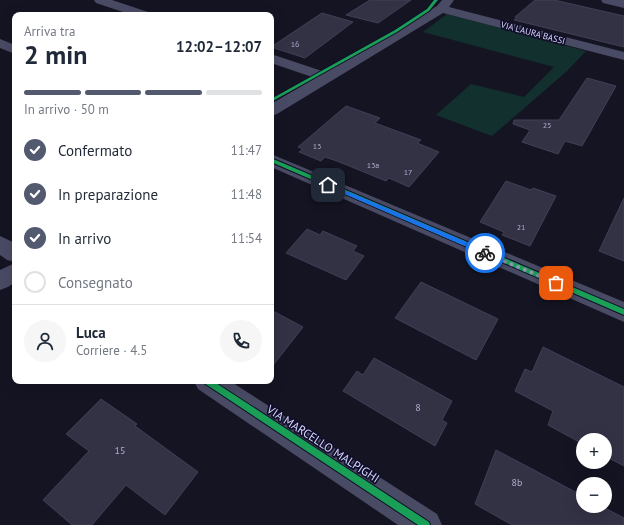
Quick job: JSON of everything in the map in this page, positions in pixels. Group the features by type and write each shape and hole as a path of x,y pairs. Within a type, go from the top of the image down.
{"street":[{"path":"100,0 135,12"},
{"path":"607,0 624,4"},
{"path":"274,109 328,78 445,4"},
{"name":"VIA LAURA BASSI","path":"445,4 624,56"},
{"path":"0,43 12,49"},
{"path":"274,59 328,78"},
{"path":"274,161 624,312"},
{"path":"0,244 12,252"},
{"path":"0,281 12,273"},
{"name":"VIA MARCELLO MALPIGHI","path":"213,384 426,525"}],"green space":[{"path":"447,14 586,51 567,71 492,136 436,115 471,84 524,97 554,67 423,32"}],"building":[{"path":"370,0 411,0 378,23 346,15"},
{"path":"535,0 554,0 624,16 624,47 514,20 517,18 515,17"},
{"path":"322,13 353,22 305,58 274,48 274,45"},
{"path":"587,78 616,86 582,146 565,141 558,154 522,142 530,130 513,124 514,120 559,120"},
{"path":"346,106 380,118 375,123 421,140 417,143 439,152 409,187 389,178 386,181 325,157 321,161 299,152 303,149 298,147"},
{"path":"506,181 531,190 533,188 556,196 530,246 502,235 504,232 480,222"},
{"path":"624,198 624,261 599,251"},
{"path":"307,229 320,235 323,231 357,246 353,251 364,256 346,280 286,253"},
{"path":"421,282 498,319 476,360 395,318"},
{"path":"274,312 303,327 274,364"},
{"path":"543,347 624,387 624,466 612,460 612,433 576,433 576,440 548,425 553,411 515,391 525,369 532,372"},
{"path":"374,358 452,401 442,420 447,423 435,446 343,391 357,371 363,375"},
{"path":"101,399 137,424 135,426 198,472 165,515 126,485 92,525 72,525 43,500 89,451 66,434"},
{"path":"496,450 576,492 576,513 612,513 612,512 624,518 624,525 512,525 475,504"}],"cycle path":[{"path":"274,99 396,31 428,10 436,0"},
{"path":"274,161 624,312"},
{"path":"212,384 426,525"}],"way so far":[{"path":"485,253 556,283"}],"route":[{"path":"328,185 485,253"}]}
